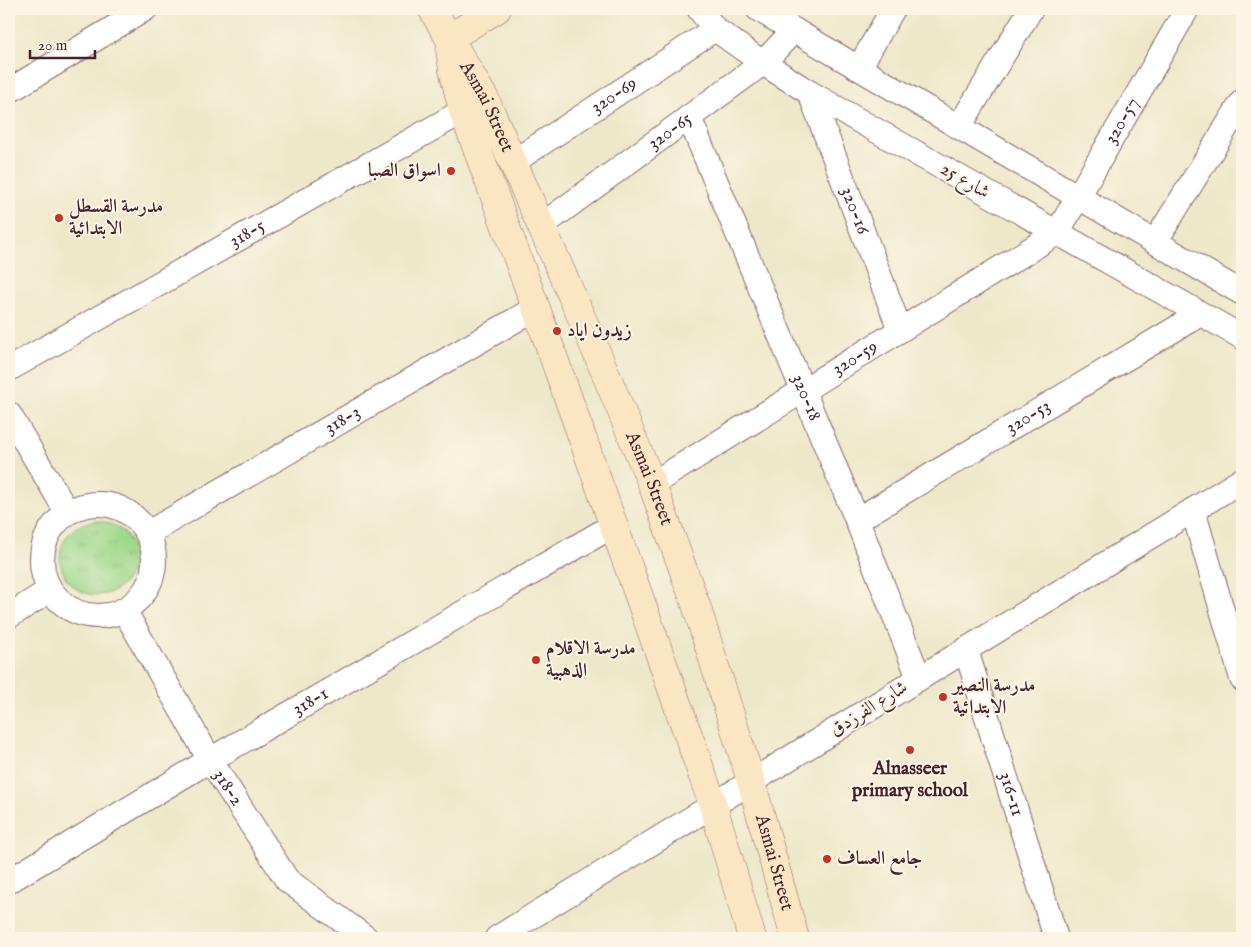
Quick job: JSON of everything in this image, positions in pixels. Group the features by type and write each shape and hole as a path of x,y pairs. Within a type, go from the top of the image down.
{"street":[{"path":"9,91 145,9"},
{"name":"Asmai Street","path":"432,9 468,69 474,105 536,308 712,805 752,938"},
{"path":"449,38 497,9"},
{"name":"شارع 25","path":"699,9 715,28 764,63 810,92 1242,337"},
{"path":"758,9 1242,293"},
{"path":"858,68 893,9"},
{"path":"959,127 1031,9"},
{"name":"320-57","path":"1057,233 1187,9"},
{"name":"320-69","path":"513,162 715,28"},
{"name":"320-65","path":"541,226 764,63 794,30"},
{"name":"320-16","path":"810,92 900,330"},
{"path":"1155,242 1242,102"},
{"name":"Asmai Street","path":"474,105 513,162 652,484 696,605 752,781 795,938"},
{"name":"318-5","path":"9,369 474,105"},
{"name":"320-18","path":"689,118 857,520 919,678"},
{"name":"320-59","path":"652,484 1057,233"},
{"name":"318-3","path":"148,533 536,308"},
{"name":"320-53","path":"857,520 1200,314"},
{"path":"9,414 67,512"},
{"name":"شارع الفرزدق","path":"497,938 1242,480"},
{"path":"103,503 121,508 137,518 148,533 154,550 154,568 149,585 138,600 124,610 108,616 91,616 75,612 61,603 50,590 43,574 41,556 45,539 54,524 67,512 84,504 103,503"},
{"path":"1193,510 1242,679"},
{"name":"318-1","path":"9,881 210,760 614,525"},
{"path":"9,616 50,590"},
{"name":"318-2","path":"124,610 210,760 287,880 366,938"},
{"name":"316-11","path":"966,650 1056,938"}],"green space":[{"path":"90,521 104,521 118,527 128,537 134,551 134,565 128,579 118,589 104,595 90,595 76,589 66,579 60,565 60,551 66,537 76,527"}],"place":[{"name":"اسواق الصبا","path":"451,171"},
{"name":"مدرسة القسطل الابتدائية","path":"59,218"},
{"name":"زيدون اياد","path":"557,331"},
{"name":"مدرسة الاقلام الذهبية","path":"536,660"},
{"name":"مدرسة النصير الابتدائية","path":"943,697"},
{"name":"Alnasseer primary school","path":"910,750"},
{"name":"جامع العساف","path":"827,859"}]}
